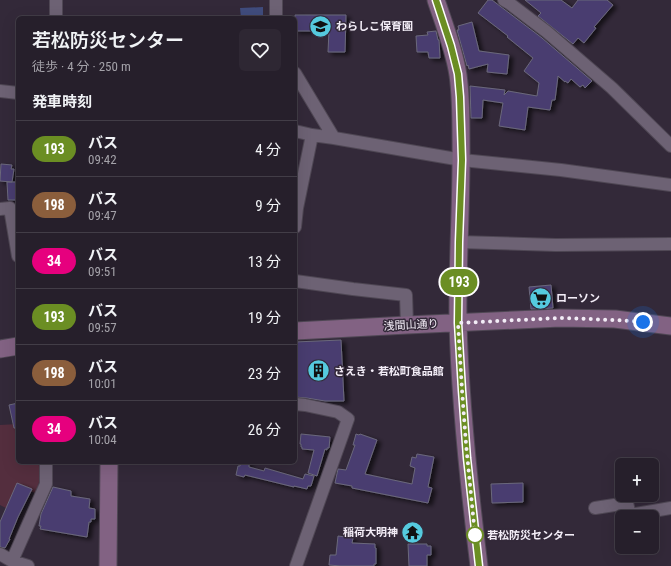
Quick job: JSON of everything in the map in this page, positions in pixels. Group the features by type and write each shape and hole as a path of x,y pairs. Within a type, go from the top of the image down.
{"main road":[{"path":"436,0 451,46 458,74 460,97 462,160 458,323 467,458 479,566"},
{"name":"浅間山通り","path":"297,331 560,318 615,320 671,326"},
{"path":"0,349 16,346"},
{"path":"108,566 109,464"}],"street":[{"path":"56,0 56,16"},
{"path":"276,0 276,16"},
{"path":"504,0 546,32 612,88 671,146"},
{"path":"297,76 334,138"},
{"path":"0,91 16,93"},
{"path":"297,131 462,160 561,170 671,185"},
{"path":"297,208 312,135"},
{"path":"0,209 10,208 16,244"},
{"path":"459,242 556,245 671,244"},
{"path":"297,281 406,295 407,325"},
{"path":"296,566 348,419 338,412 297,404"},
{"path":"12,561 46,484 46,464"},
{"path":"595,508 627,503 630,515 671,508"},
{"path":"0,554 12,561 28,566"}],"shaded area":[{"path":"16,424 16,464 38,464 41,475 36,493 19,488 6,508 0,505 0,425"}],"water":[{"path":"263,7 263,16 241,16 240,8"}],"building":[{"path":"488,0 492,0 542,38 592,81 585,88 583,85 580,87 571,79 568,83 565,82 558,76 555,100 552,100 550,110 528,107 525,130 499,126 503,103 483,100 482,118 471,118 470,86 505,90 504,95 508,91 537,96 539,83 524,71 533,58 478,13"},
{"path":"525,0 561,0 572,8 578,0 607,0 613,5 594,27 596,28 584,43 578,38 573,44 538,16 541,13"},
{"name":"わらしこ保育園","path":"346,15 345,52 328,52 329,31 297,31 297,16 295,16"},
{"path":"472,22 479,51 509,55 507,74 487,72 488,64 469,69 457,30 459,30 458,26"},
{"path":"436,31 439,40 440,58 429,58 428,52 417,52 416,36 428,35 427,32"},
{"path":"1,164 12,165 11,169 14,169 12,182 0,181"},
{"path":"7,182 16,182 16,200 8,200"},
{"name":"ローソン","path":"551,285 553,308 531,309 529,287"},
{"name":"さえき・若松町食品館","path":"341,340 344,401 325,401 297,397 297,342"},
{"path":"16,403 16,428 14,428 9,405"},
{"path":"301,434 330,437 329,448 327,448 327,450 325,449 317,476 308,473 314,450 302,449 300,444"},
{"path":"356,434 377,440 365,474 412,484 415,468 410,466 412,457 416,458 417,454 434,457 428,487 432,488 428,503 352,488 352,486 335,483 338,469 346,470 355,445 353,445"},
{"path":"240,464 249,464 249,467 264,471 265,468 303,479 305,474 314,476 311,486 308,486 307,489 245,475 244,477 236,475 238,466 240,466"},
{"path":"17,483 32,489 18,517 10,539 5,548 0,547 0,522"},
{"path":"523,483 523,502 492,503 491,484"},
{"path":"53,487 71,491 71,496 90,499 89,508 95,509 95,519 91,519 91,522 89,522 87,537 40,529 41,514"},
{"path":"338,536 353,538 352,543 375,544 376,564 374,564 374,566 329,565 330,555 336,555"},
{"path":"408,544 427,544 427,546 431,546 431,555 427,555 427,566 409,566"}],"bus line":[{"name":"193","path":"436,0 451,46 458,74 460,97 462,160 458,323 467,458 474,532 479,566"}],"place":[{"name":"わらしこ保育園","path":"321,26"},
{"name":"ローソン","path":"541,298"},
{"name":"さえき・若松町食品館","path":"319,371"},
{"name":"稲荷大明神","path":"413,532"},
{"name":"若松防災センター","path":"475,535"}],"route":[{"path":"475,535 468,472 458,323 560,318 586,318 643,322"}]}
